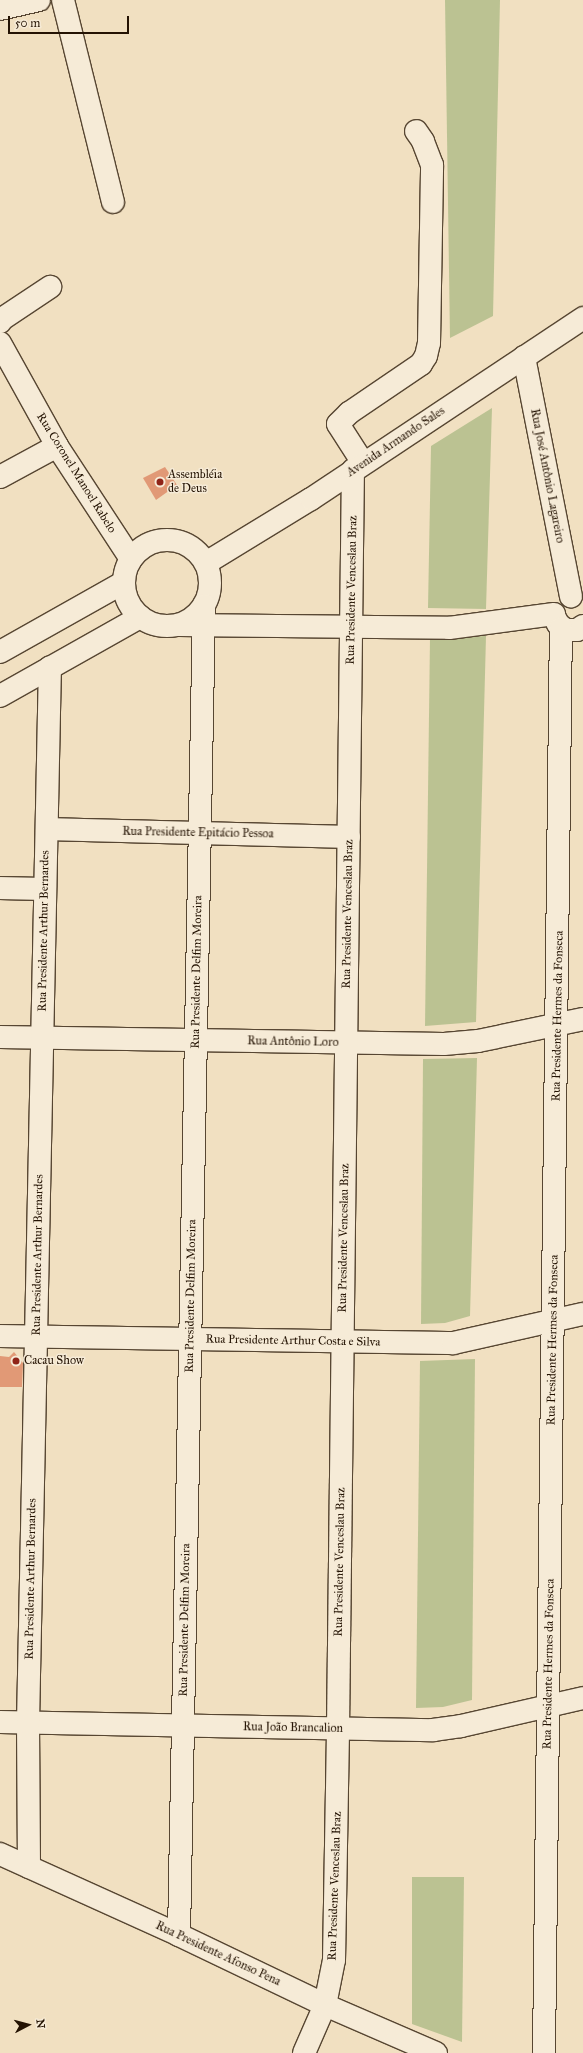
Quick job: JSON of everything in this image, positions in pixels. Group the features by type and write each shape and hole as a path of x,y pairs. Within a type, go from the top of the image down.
{"street":[{"path":"0,9 39,0"},
{"path":"63,0 113,202"},
{"path":"358,467 338,424 349,413 421,364 426,356 429,343 432,165 423,141 416,131"},
{"path":"0,322 2,319 50,287"},
{"name":"Avenida Armando Sales","path":"206,563 311,499 583,318"},
{"name":"Rua Coronel Manoel Rabelo","path":"0,343 57,446 131,559"},
{"name":"Rua José Antônio Lagareiro","path":"524,357 577,598"},
{"path":"0,477 57,446"},
{"name":"Rua Presidente Venceslau Braz","path":"304,2053 326,2005 334,1960 351,627 358,467"},
{"path":"168,539 180,541 192,546 206,563 211,582 205,610 174,626 159,626 140,617 131,607 125,595 125,574 131,559 143,546 155,541 168,539"},
{"path":"0,652 124,582"},
{"path":"558,621 557,603 566,597 577,598"},
{"path":"205,610 242,626 456,628 558,621 572,631 583,626"},
{"name":"Rua Presidente Delfim Moreira","path":"179,1935 205,610"},
{"path":"0,696 140,617"},
{"name":"Rua Presidente Hermes da Fonseca","path":"544,2053 558,1024 558,621"},
{"path":"174,626 194,641 203,657"},
{"name":"Rua Presidente Arthur Bernardes","path":"28,1867 28,1723 50,667"},
{"name":"Rua Presidente Epitácio Pessoa","path":"46,830 349,837"},
{"path":"0,888 45,889"},
{"name":"Rua Antônio Loro","path":"0,1037 463,1043 583,1019"},
{"name":"Rua Presidente Arthur Costa e Silva","path":"0,1336 453,1343 583,1314"},
{"name":"Rua João Brancalion","path":"0,1722 338,1729 444,1729 583,1698"},
{"name":"Rua Presidente Afonso Pena","path":"0,1854 179,1935 326,2005 436,2053"}],"green space":[{"path":"445,0 500,0 493,316 450,338"},
{"path":"492,408 486,609 428,608 431,446"},
{"path":"486,636 476,1022 425,1026 430,638"},
{"path":"477,1058 470,1316 445,1323 421,1324 423,1059"},
{"path":"475,1359 472,1700 443,1707 416,1708 420,1361"},
{"path":"412,1877 464,1877 462,2042 412,2024"}],"building":[{"name":"Assembléia de Deus","path":"165,467 177,485 156,500 143,478"},
{"path":"14,1352 23,1363 22,1387 0,1387 0,1356 9,1357"}],"place":[{"name":"Assembléia de Deus","path":"160,482"},
{"name":"Cacau Show","path":"16,1361"}]}
